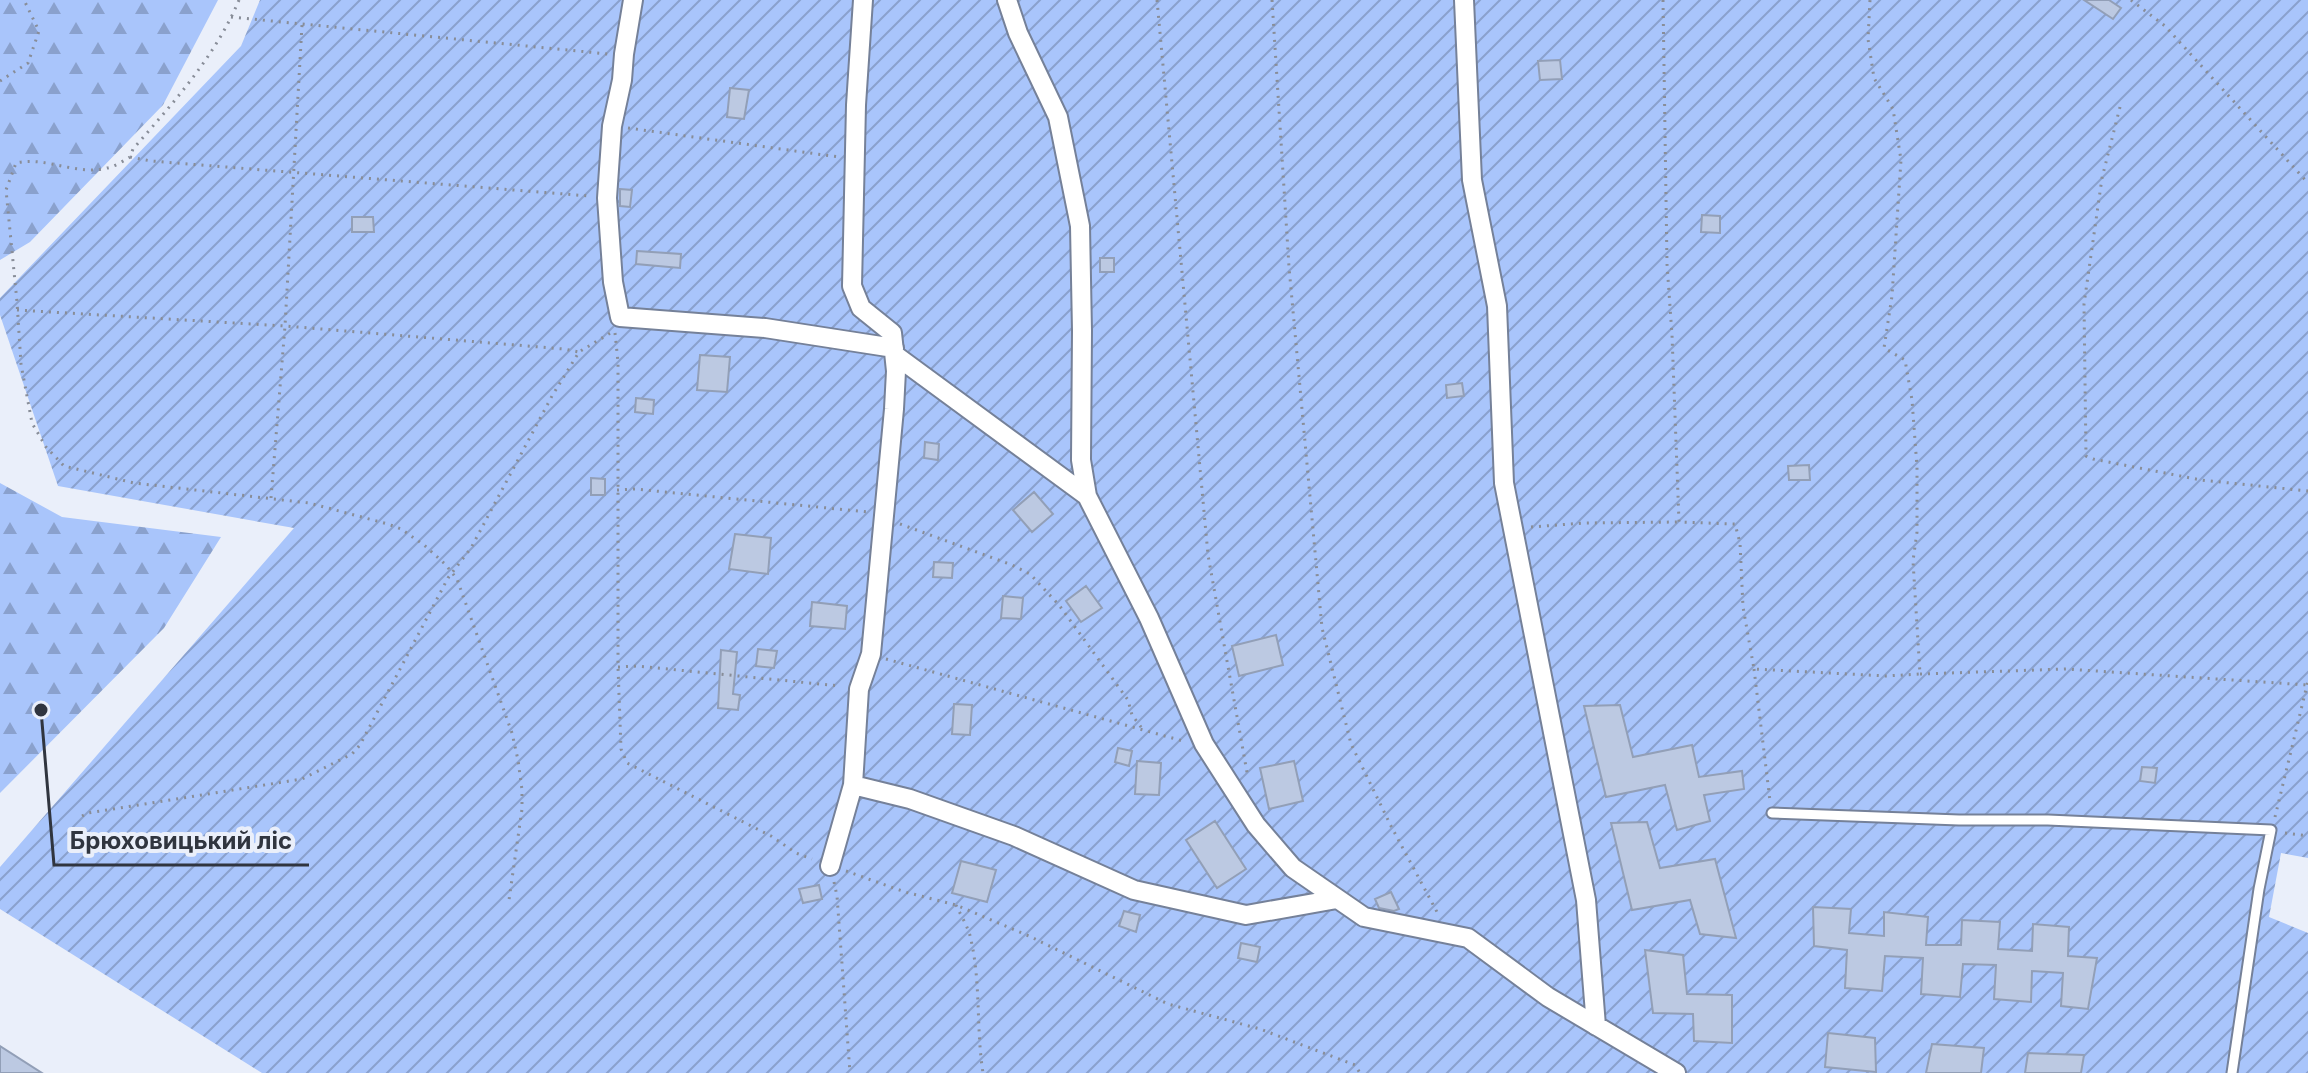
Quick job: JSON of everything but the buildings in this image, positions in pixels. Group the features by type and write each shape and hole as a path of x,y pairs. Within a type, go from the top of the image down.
{"street":[{"path":"633,0 612,126 607,198 613,282 620,317 765,328 894,352 1087,496"},
{"path":"830,866 853,785 859,689 871,654 894,409 892,333 861,308 852,286 854,159 863,0"},
{"path":"1007,0 1018,33 1058,117 1080,226 1081,460 1087,496 1149,618 1204,744 1256,825 1293,868 1337,899 1364,917 1468,938 1548,997 1676,1073"},
{"path":"1464,0 1472,180 1497,306 1504,483 1586,900 1596,1026"},
{"path":"853,785 910,799 1014,836 1134,890 1246,915 1337,899"}],"lane":[{"path":"1772,813 2048,820 2271,830 2238,994 2232,1073"}],"path":[{"path":"0,81 28,63 39,31 24,0"},
{"path":"130,157 133,149 193,79 239,0"},
{"path":"1157,0 1208,555 1248,770 1248,786 1242,803"},
{"path":"1272,0 1289,267 1322,628 1351,744 1447,934"},
{"path":"1663,0 1667,264 1679,522"},
{"path":"1870,0 1868,39 1874,78 1893,109 1901,160 1892,296 1884,348 1905,360 1912,400 1917,467 1917,532 1913,561 1920,674"},
{"path":"2131,0 2165,26 2308,183"},
{"path":"231,17 624,54"},
{"path":"271,498 285,326 302,25"},
{"path":"2120,107 2102,178 2084,304 2086,456 2201,480 2308,491"},
{"path":"612,126 854,159"},
{"path":"509,900 522,809 518,760 512,733 457,579 424,545 401,529 309,503 134,483 64,466 46,447 30,416 21,364 6,190 16,163 31,160 73,168 106,169 130,157 607,198"},
{"path":"17,310 285,326 579,352"},
{"path":"82,816 302,779 352,754 360,745 452,572 471,548 552,396 579,352 614,330 618,362 618,667 621,749 627,763 771,836 796,853 905,892 956,905 1029,936 1168,1004 1260,1029 1355,1065 1360,1073"},
{"path":"617,490 635,489 885,515 897,523 1012,565 1030,574 1059,605 1128,700 1132,715 1144,731"},
{"path":"1513,528 1584,523 1735,524 1740,543 1743,607 1772,813"},
{"path":"871,654 1144,731 1204,744"},
{"path":"618,667 637,666 855,686 859,689"},
{"path":"1754,669 1886,676 2066,669 2308,683 2271,830 2308,836"},
{"path":"830,866 837,896 850,1073"},
{"path":"956,905 971,937 979,992 978,1042 983,1073"}],"green space":[{"path":"0,0 218,0 163,105 30,242 0,260"},
{"path":"260,0 2308,0 2308,858 2281,853 2269,917 2308,933 2308,1073 262,1073 0,909 0,867 294,528 58,486 0,315 0,298 241,46"},
{"path":"0,483 62,517 221,537 164,628 0,793"}],"place":[{"name":"Брюховицький ліс","path":"41,710"}]}
